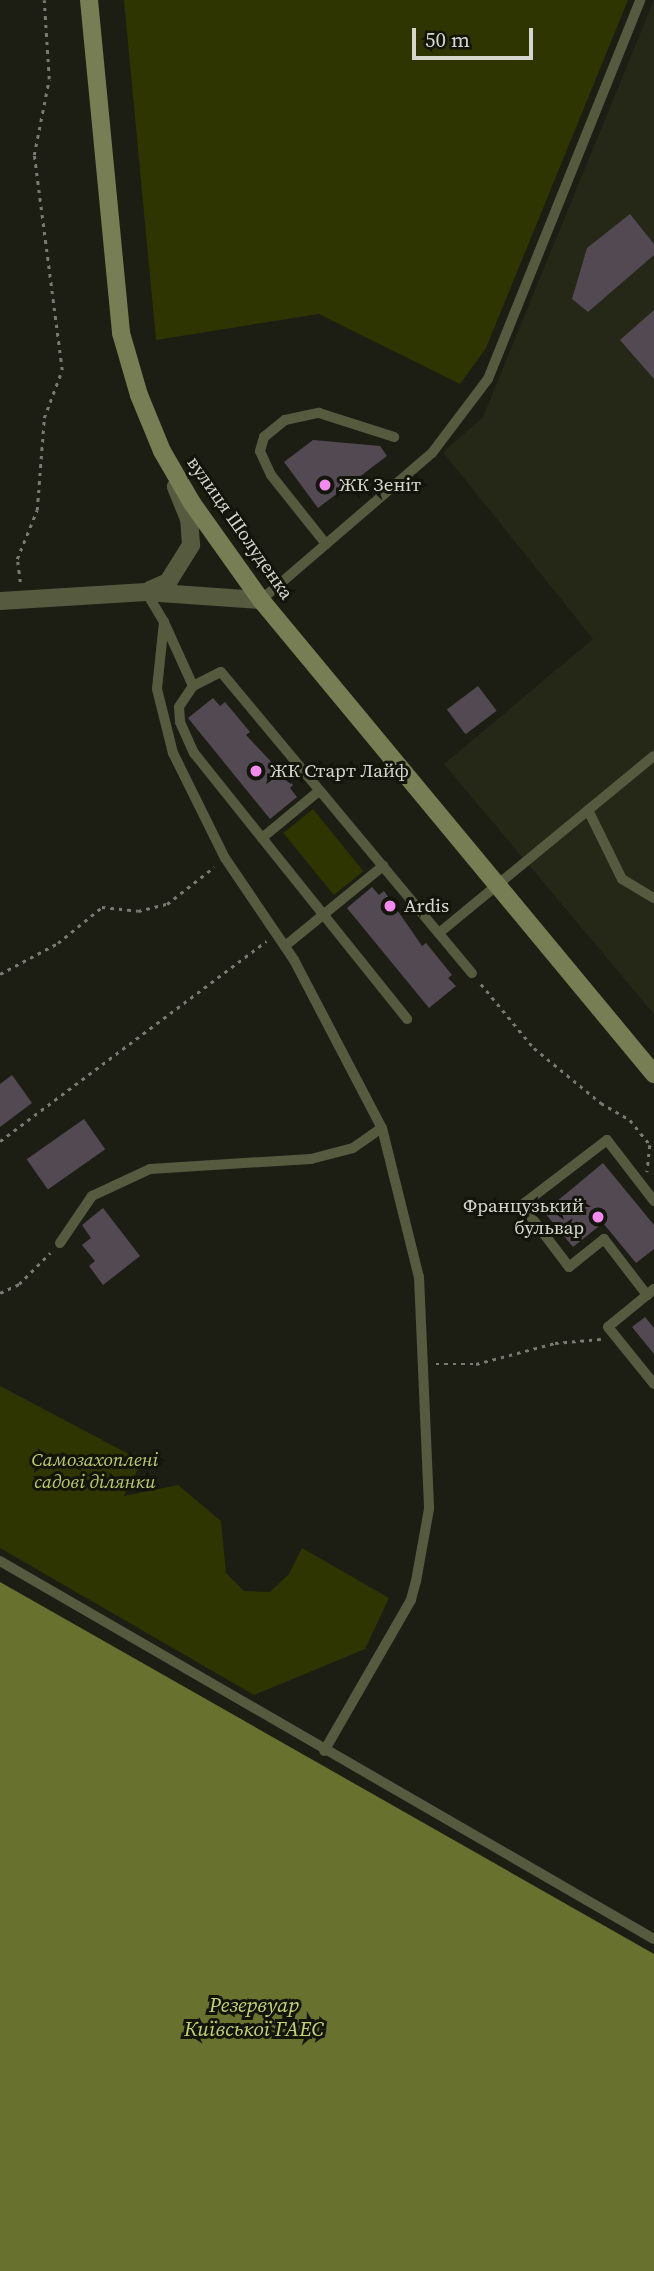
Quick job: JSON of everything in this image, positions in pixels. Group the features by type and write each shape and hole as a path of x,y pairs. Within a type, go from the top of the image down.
{"main road":[{"name":"вулиця Шолуденка","path":"89,0 121,333 139,395 162,451 192,503 261,600 654,1074"}],"street":[{"path":"146,592 168,582 191,545 189,519 162,451"},
{"path":"0,601 146,592 261,600"}],"lane":[{"path":"261,600 432,453 488,379 639,0"},
{"path":"326,544 271,475 260,452 264,437 285,420 319,413 394,437"},
{"path":"146,592 164,622 193,686"},
{"path":"164,622 157,689 173,752 225,858 285,946 382,1128 419,1277 426,1363 429,1508 411,1600 324,1751"},
{"path":"407,1019 189,743 179,707 193,686 221,672 472,973"},
{"path":"439,933 654,756"},
{"path":"262,838 319,791"},
{"path":"588,810 622,879 654,898"},
{"path":"285,946 383,866"},
{"path":"60,1243 92,1196 150,1169 312,1159 353,1148 382,1128"},
{"path":"654,1200 607,1140 522,1205 569,1267 604,1240 650,1292 608,1327 654,1384"},
{"path":"645,1189 654,1181"},
{"path":"0,1561 324,1751 654,1939"}],"path":[{"path":"22,600 18,559 37,510 44,418 62,370 34,155 50,79 44,0"},
{"path":"0,974 58,943 102,907 138,911 167,904 225,858"},
{"path":"0,1141 164,1022 241,957 278,934"},
{"path":"472,973 534,1048 601,1103 631,1120 650,1145 645,1189"},
{"path":"0,1293 19,1284 60,1243"},
{"path":"426,1363 476,1364 555,1343 617,1338"}],"shaded area":[{"path":"654,0 654,1014 444,764 593,639 443,452 483,417"}],"green space":[{"path":"124,0 628,0 486,348 460,384 319,314 156,340"},
{"path":"313,809 363,871 334,895 283,833"},
{"name":"Самозахоплені садові ділянки","path":"0,1386 142,1461 124,1496 178,1485 221,1521 226,1573 244,1591 270,1592 289,1574 302,1548 389,1598 365,1649 254,1695 0,1548"}],"water":[{"name":"Резервуар Київської ГАЕС","path":"0,1582 654,1954 654,2271 0,2271"}],"building":[{"path":"630,214 654,244 654,255 588,312 572,299 587,248"},
{"path":"654,310 654,379 620,340"},
{"name":"ЖК Зеніт","path":"313,440 380,446 387,456 318,508 284,462"},
{"path":"478,686 497,711 466,734 447,709"},
{"name":"ЖК Старт Лайф","path":"213,698 220,706 225,702 250,732 246,735 293,785 290,788 297,797 270,819 188,718"},
{"path":"372,887 379,895 384,891 422,946 426,943 452,975 448,978 456,986 429,1008 347,908"},
{"path":"12,1075 32,1103 0,1127 0,1084"},
{"path":"84,1119 105,1149 48,1189 27,1159"},
{"name":"Французький бульвар","path":"603,1163 654,1225 654,1249 636,1263 603,1223 573,1247 544,1212"},
{"path":"103,1208 140,1256 103,1285 89,1266 95,1261 82,1245 91,1238 82,1225"},
{"path":"645,1317 654,1328 654,1354 632,1327"}],"place":[{"name":"ЖК Зеніт","path":"325,485"},
{"name":"ЖК Старт Лайф","path":"256,771"},
{"name":"Ardis","path":"390,906"},
{"name":"Французький бульвар","path":"598,1217"}]}
